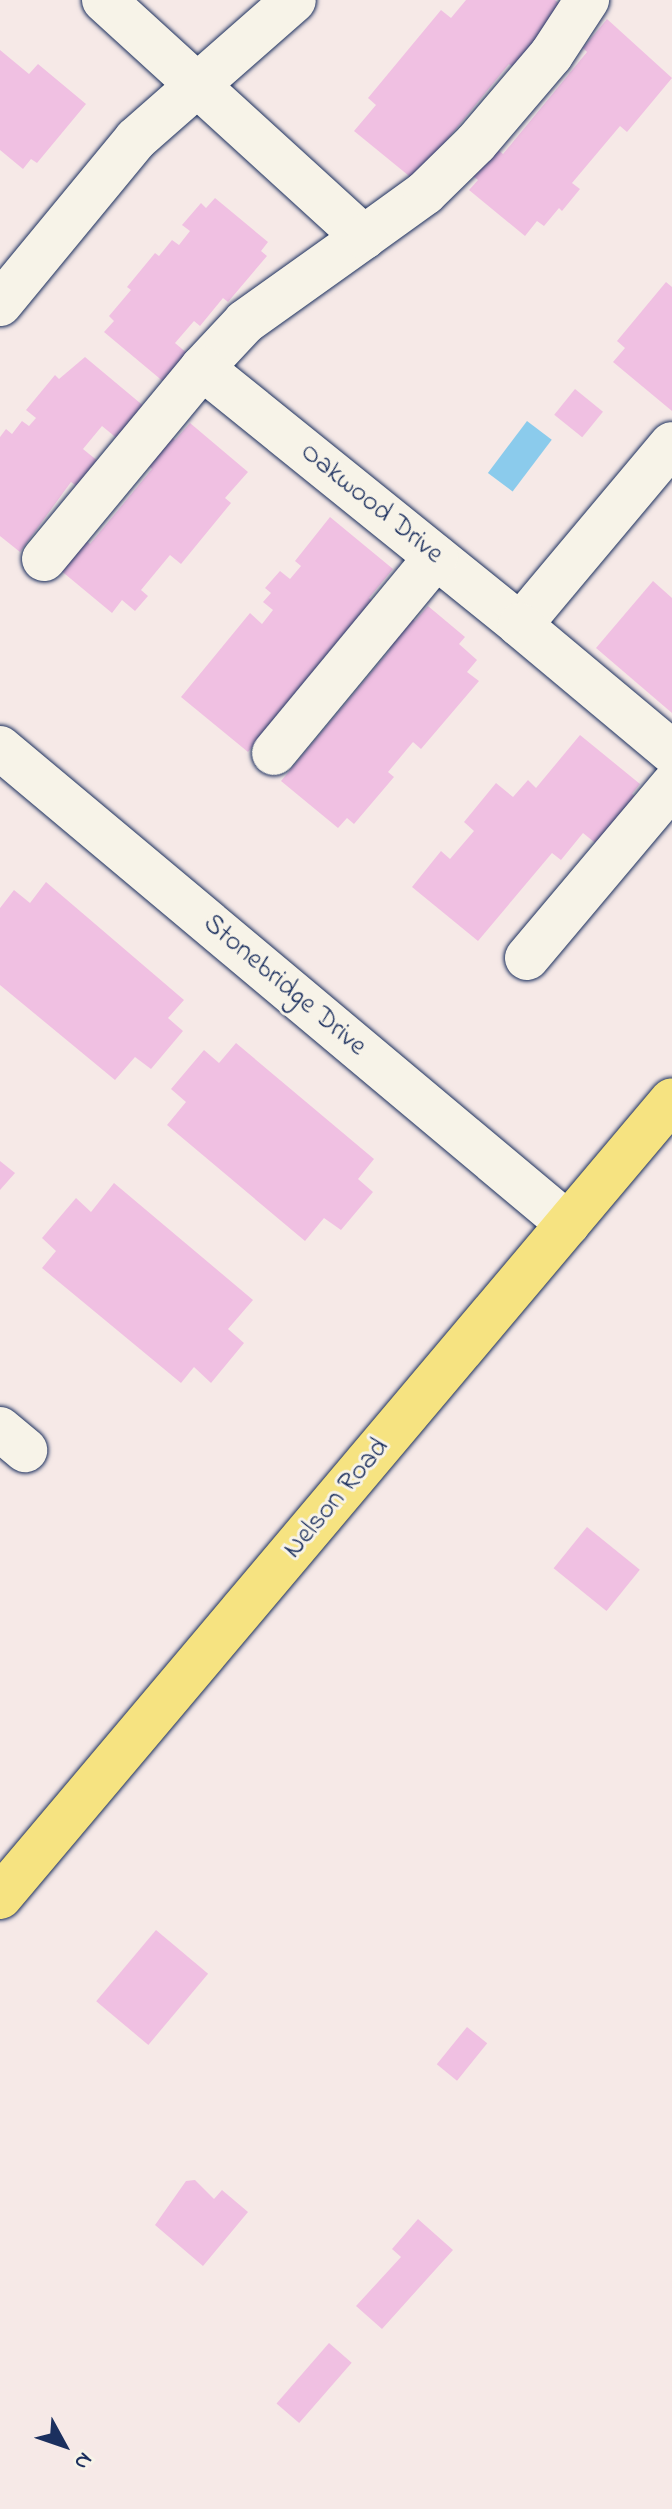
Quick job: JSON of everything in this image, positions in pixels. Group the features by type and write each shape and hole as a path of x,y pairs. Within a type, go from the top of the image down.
{"main road":[{"name":"Nelson Road","path":"0,1897 672,1100"}],"street":[{"path":"104,0 199,81 364,237"},
{"path":"0,304 136,139 294,0"},
{"path":"44,559 202,368 245,322 425,193 476,143 551,55 587,0"},
{"name":"Oakwood Drive","path":"202,368 672,752"},
{"path":"520,625 672,444"},
{"path":"274,753 436,557"},
{"name":"Stonebridge Drive","path":"0,748 568,1224"},
{"path":"527,958 672,786"}],"water":[{"path":"527,421 552,440 513,492 488,473"}],"building":[{"path":"466,0 555,0 564,8 514,68 509,64 414,180 354,131 376,105 368,98 441,10 451,18"},
{"path":"607,19 672,78 627,132 620,126 572,183 580,189 562,211 559,208 544,226 537,221 525,236 469,190 478,180 473,176 496,148 503,154 587,52 583,48"},
{"path":"0,50 29,74 38,64 86,104 37,163 31,159 23,169 0,150"},
{"path":"215,198 268,242 261,251 267,256 228,302 223,298 200,326 194,321 175,343 188,354 165,383 104,332 114,321 109,316 131,290 127,287 155,253 159,256 172,240 179,245 190,231 182,225 201,203 206,208"},
{"path":"666,282 672,287 672,411 613,362 625,348 617,341"},
{"path":"85,357 146,408 119,440 102,426 83,449 99,462 78,487 71,482 20,552 0,536 0,437 6,429 12,434 22,421 29,426 36,418 26,410 55,375 59,379"},
{"path":"575,389 603,412 582,437 554,415"},
{"path":"190,423 248,472 225,498 231,503 181,564 170,555 141,590 148,596 135,611 122,600 112,613 59,569 84,539 90,544 152,469 147,464 170,436 175,440"},
{"path":"330,517 393,569 369,598 374,602 248,752 181,697 250,613 262,624 273,610 263,602 271,593 265,588 280,571 290,579 301,566 295,561"},
{"path":"653,581 672,598 672,713 596,648"},
{"path":"428,606 465,637 459,644 477,660 467,672 479,681 421,749 413,742 388,772 394,777 354,824 347,818 338,828 281,781 390,650 384,645 409,616 415,621"},
{"path":"580,735 640,784 632,794 638,798 599,846 583,833 561,860 552,853 478,941 412,887 441,851 450,859 474,831 464,822 496,783 513,797 528,780 536,788"},
{"path":"46,882 184,1000 168,1018 183,1031 151,1069 135,1057 115,1080 0,985 0,908 14,890 30,903"},
{"path":"236,1043 374,1159 358,1179 373,1192 341,1230 324,1218 305,1241 167,1125 186,1102 171,1089 204,1050 219,1063"},
{"path":"0,1161 15,1173 0,1190"},
{"path":"114,1183 253,1300 228,1329 244,1343 211,1383 194,1367 181,1383 42,1268 56,1251 42,1238 76,1198 91,1212"},
{"path":"587,1527 640,1570 606,1611 554,1568"},
{"path":"156,1930 208,1974 148,2045 96,2001"},
{"path":"467,2027 487,2043 457,2081 437,2064"},
{"path":"195,2180 214,2199 222,2190 248,2212 203,2266 155,2225 186,2181"},
{"path":"418,2219 453,2250 382,2329 356,2306 401,2257 392,2249"},
{"path":"329,2343 352,2363 299,2423 277,2403"}]}
